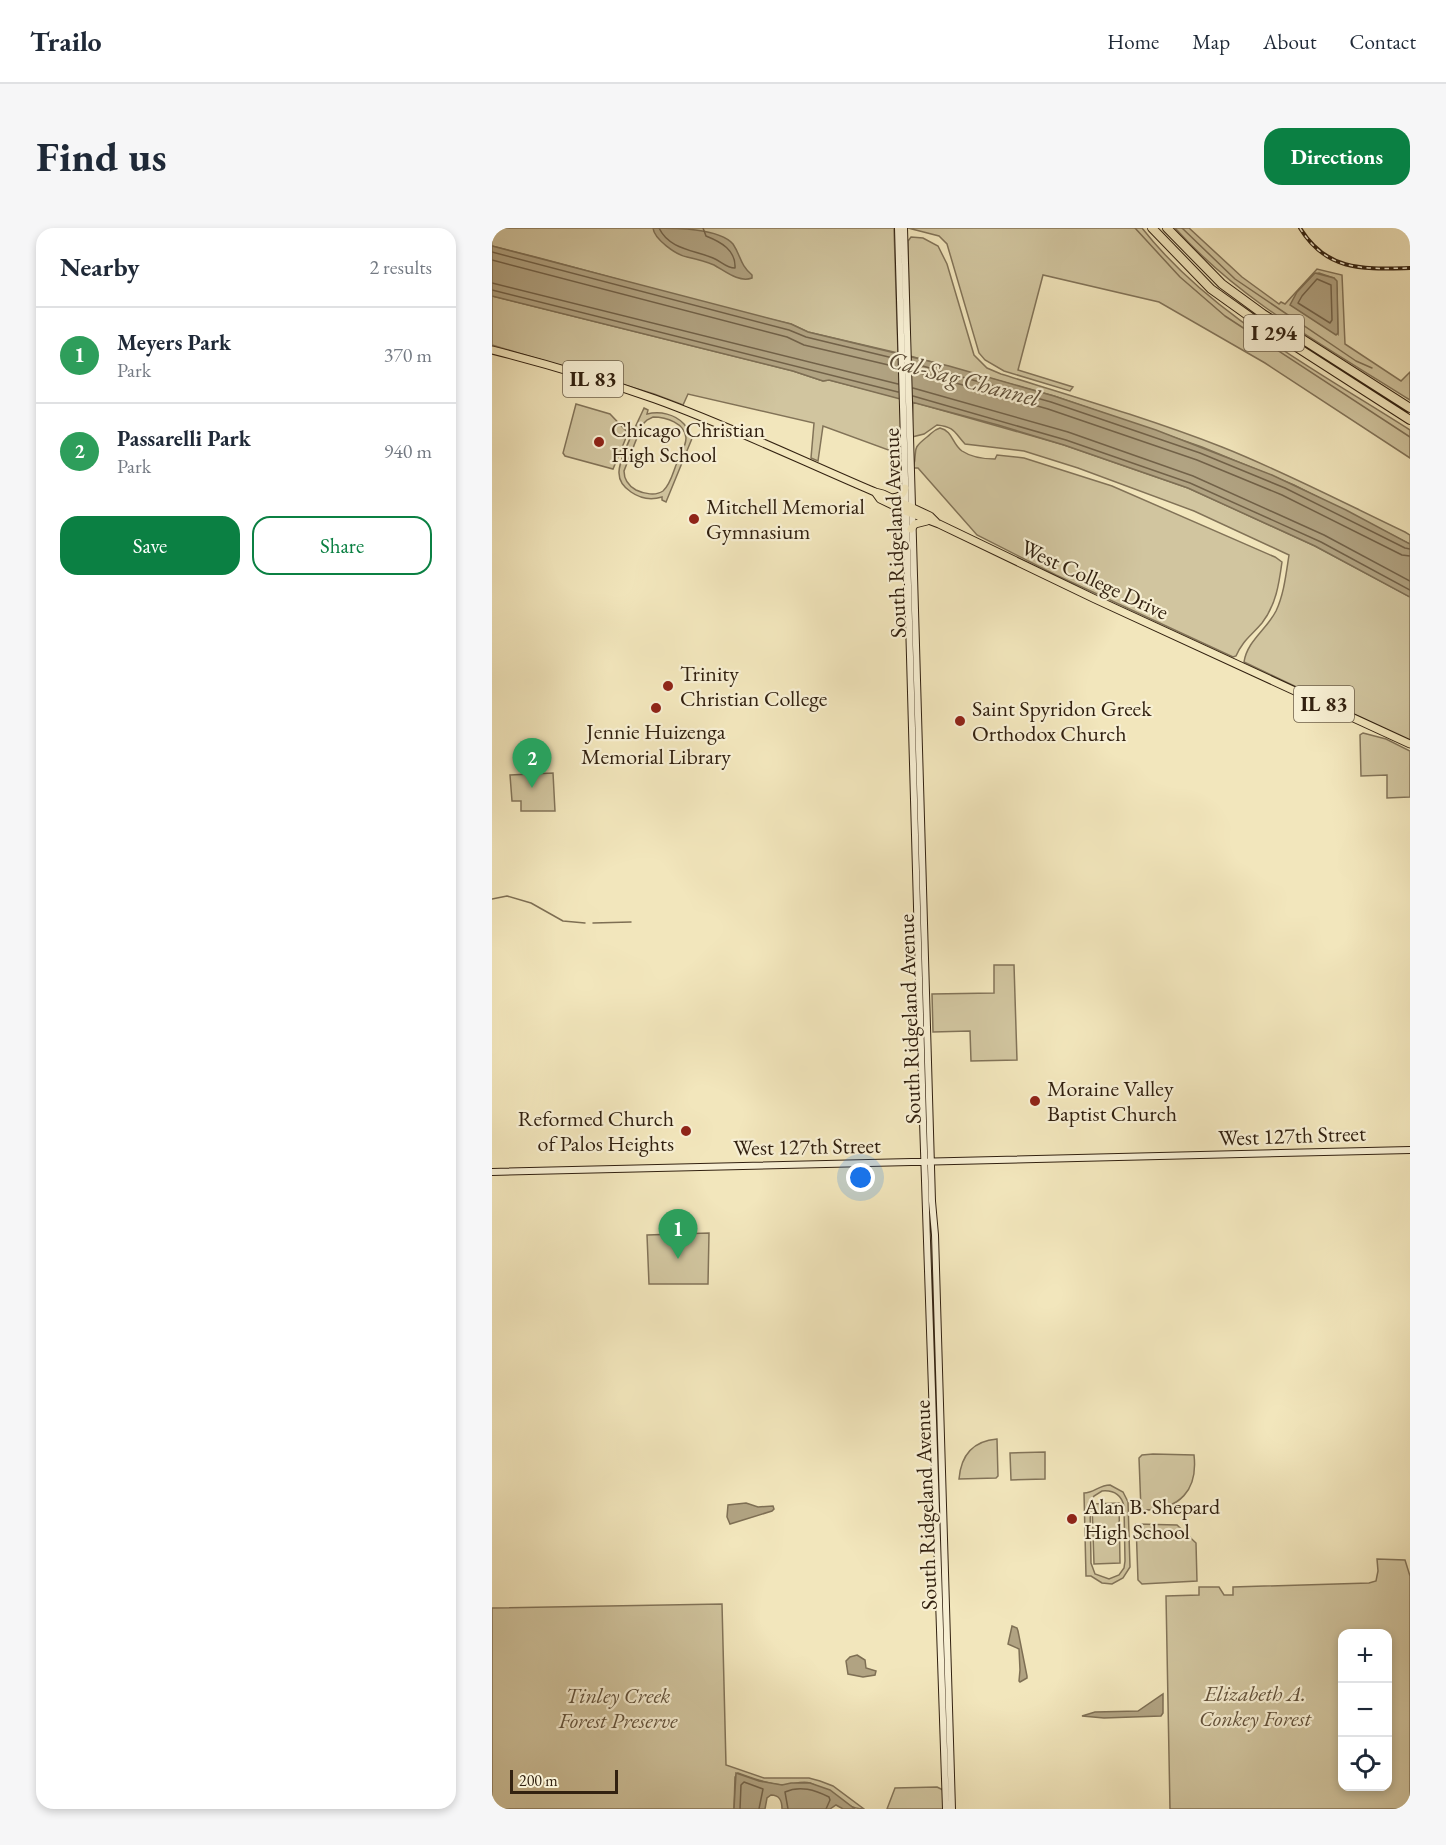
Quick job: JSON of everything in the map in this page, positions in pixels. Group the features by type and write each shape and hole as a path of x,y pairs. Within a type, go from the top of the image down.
{"highway":[{"name":"I 294","path":"1152,228 1175,254 1219,295 1410,420"},
{"name":"I 294","path":"1167,228 1222,284 1263,314 1410,408"}],"main road":[{"name":"South Ridgeland Avenue","path":"898,228 904,343 928,1161 952,1809"},
{"name":"South Ridgeland Avenue","path":"904,228 904,343"},
{"name":"West College Drive","path":"492,350 540,362 655,399 770,444 892,498 927,521 939,524 1410,744"},
{"name":"South Ridgeland Avenue","path":"906,414 905,488 911,529 946,1809"},
{"path":"892,498 900,496 905,488"},
{"name":"West College Drive","path":"875,492 880,499 930,516 939,524"},
{"path":"911,529 915,524 927,521"},
{"name":"West 127th Street","path":"492,1172 1410,1150"}],"green space":[{"path":"492,228 894,228 898,353 808,332 791,324 492,246"},
{"path":"908,228 1142,228 1169,259 1232,315 1267,340 1410,430 1410,458 1265,363 1159,302 1043,275 1018,370 1073,387 1070,391 1004,371 985,360 979,353 947,244 939,236"},
{"path":"1175,228 1189,228 1242,277 1279,304 1281,302 1285,304 1317,269 1342,275 1345,344 1401,381 1410,372 1410,400 1286,322 1256,301 1200,254","holes":["1319,273 1334,278 1337,289 1338,334 1297,292 1314,274"]},
{"path":"911,237 923,238 938,246 947,264 974,355 987,368 1222,447 1292,477 1405,532 1410,535 1410,544 1294,485 1202,447 1054,396 910,356 908,241"},
{"path":"492,296 793,371 823,381 829,380 900,398 902,455 823,426 818,461 811,458 814,423 688,394 683,405 654,394 492,345"},
{"path":"913,402 1064,445 1188,488 1315,546 1410,597 1410,741 1244,662 1253,641 1279,604 1289,555 1194,511 1078,468 1024,451 965,444 951,429 937,425 924,434 912,437"},
{"path":"576,404 610,414 628,433 613,469 565,456 563,453"},
{"path":"644,408 648,410 647,414 662,413 672,416 684,424 693,436 666,502 662,500 662,497 646,498 635,494 620,479 622,459","holes":["658,417 679,425 685,433 686,441 671,479 663,491 653,494 636,490 629,485 624,471 642,425 647,420"]},
{"path":"940,428 948,432 962,451 970,455 991,459 995,459 997,455 1024,458 1112,486 1275,557 1282,562 1271,609 1233,657 1056,575 977,535 918,468 913,468 918,445"},
{"path":"1363,733 1386,739 1410,751 1410,797 1387,798 1387,775 1361,776 1360,735"},
{"path":"553,773 555,811 521,811 521,801 512,801 510,775"},
{"path":"994,965 1014,965 1017,1060 971,1061 970,1031 933,1032 932,994 994,993"},
{"path":"709,1233 708,1284 649,1284 647,1235"},
{"path":"997,1439 998,1476 996,1478 959,1479 962,1463 970,1451 981,1443"},
{"path":"1045,1452 1045,1479 1011,1480 1010,1453"},
{"path":"1142,1455 1194,1455 1193,1478 1184,1496 1176,1502 1156,1509 1141,1510 1139,1458"},
{"path":"1106,1485 1123,1492 1128,1502 1130,1567 1123,1578 1112,1584 1102,1583 1091,1576 1086,1576 1084,1493","holes":["1106,1491 1119,1496 1124,1506 1124,1568 1119,1575 1109,1579 1095,1574 1091,1563 1090,1504 1094,1496"]},
{"path":"1119,1503 1120,1563 1094,1564 1092,1504"},
{"path":"1136,1524 1177,1525 1196,1543 1197,1581 1142,1584 1138,1580"},
{"name":"Elizabeth A. Conkey Forest","path":"1377,1559 1405,1560 1410,1576 1410,1809 1170,1809 1166,1596 1199,1595 1199,1587 1219,1587 1224,1595 1233,1595 1233,1587 1376,1581"},
{"name":"Tinley Creek Forest Preserve","path":"722,1604 726,1765 764,1778 809,1778 820,1781 833,1786 864,1809 843,1803 810,1783 776,1784 738,1773 735,1777 734,1809 492,1809 492,1608"},
{"path":"937,1787 943,1790 944,1809 887,1809 895,1788"}],"water":[{"path":"653,228 696,230 726,239 733,244 752,278 737,278 711,264 682,256 666,246 657,237"},
{"name":"Cal-Sag Channel","path":"492,246 791,324 808,332 949,366 1054,396 1156,430 1272,475 1410,544 1410,597 1315,546 1188,488 1064,445 829,380 823,381 793,371 492,296"},
{"path":"1315,273 1337,281 1338,333 1336,335 1290,305 1297,292"},
{"path":"746,1503 758,1507 773,1506 774,1509 730,1524 727,1517 728,1505"},
{"path":"1012,1626 1018,1631 1027,1676 1020,1682 1019,1649 1008,1644"},
{"path":"857,1655 865,1660 866,1668 876,1671 875,1675 863,1677 848,1674 846,1661"},
{"path":"1163,1694 1161,1716 1104,1718 1082,1716 1095,1712 1138,1711"},
{"path":"736,1773 759,1781 782,1785 810,1783 830,1790 855,1809 843,1809 836,1805 830,1809 782,1809 780,1799 771,1795 767,1798 765,1809 734,1809"}],"waterway":[{"path":"1135,228 1180,277 1225,316 1410,437"},
{"path":"1182,228 1235,279 1356,361 1372,368"},
{"path":"492,899 507,896 531,903 563,921 585,923"},
{"path":"593,923 631,922"}],"railway":[{"path":"1300,228 1322,253 1348,265 1410,268"}],"place":[{"name":"Chicago Christian High School","path":"599,442"},
{"name":"Mitchell Memorial Gymnasium","path":"694,519"},
{"name":"Trinity Christian College","path":"668,686"},
{"name":"Jennie Huizenga Memorial Library","path":"656,708"},
{"name":"Saint Spyridon Greek Orthodox Church","path":"960,721"},
{"name":"Passarelli Park","path":"532,788"},
{"name":"Moraine Valley Baptist Church","path":"1035,1101"},
{"name":"Reformed Church of Palos Heights","path":"686,1131"},
{"name":"Meyers Park","path":"678,1259"},
{"name":"Alan B. Shepard High School","path":"1072,1519"}]}
